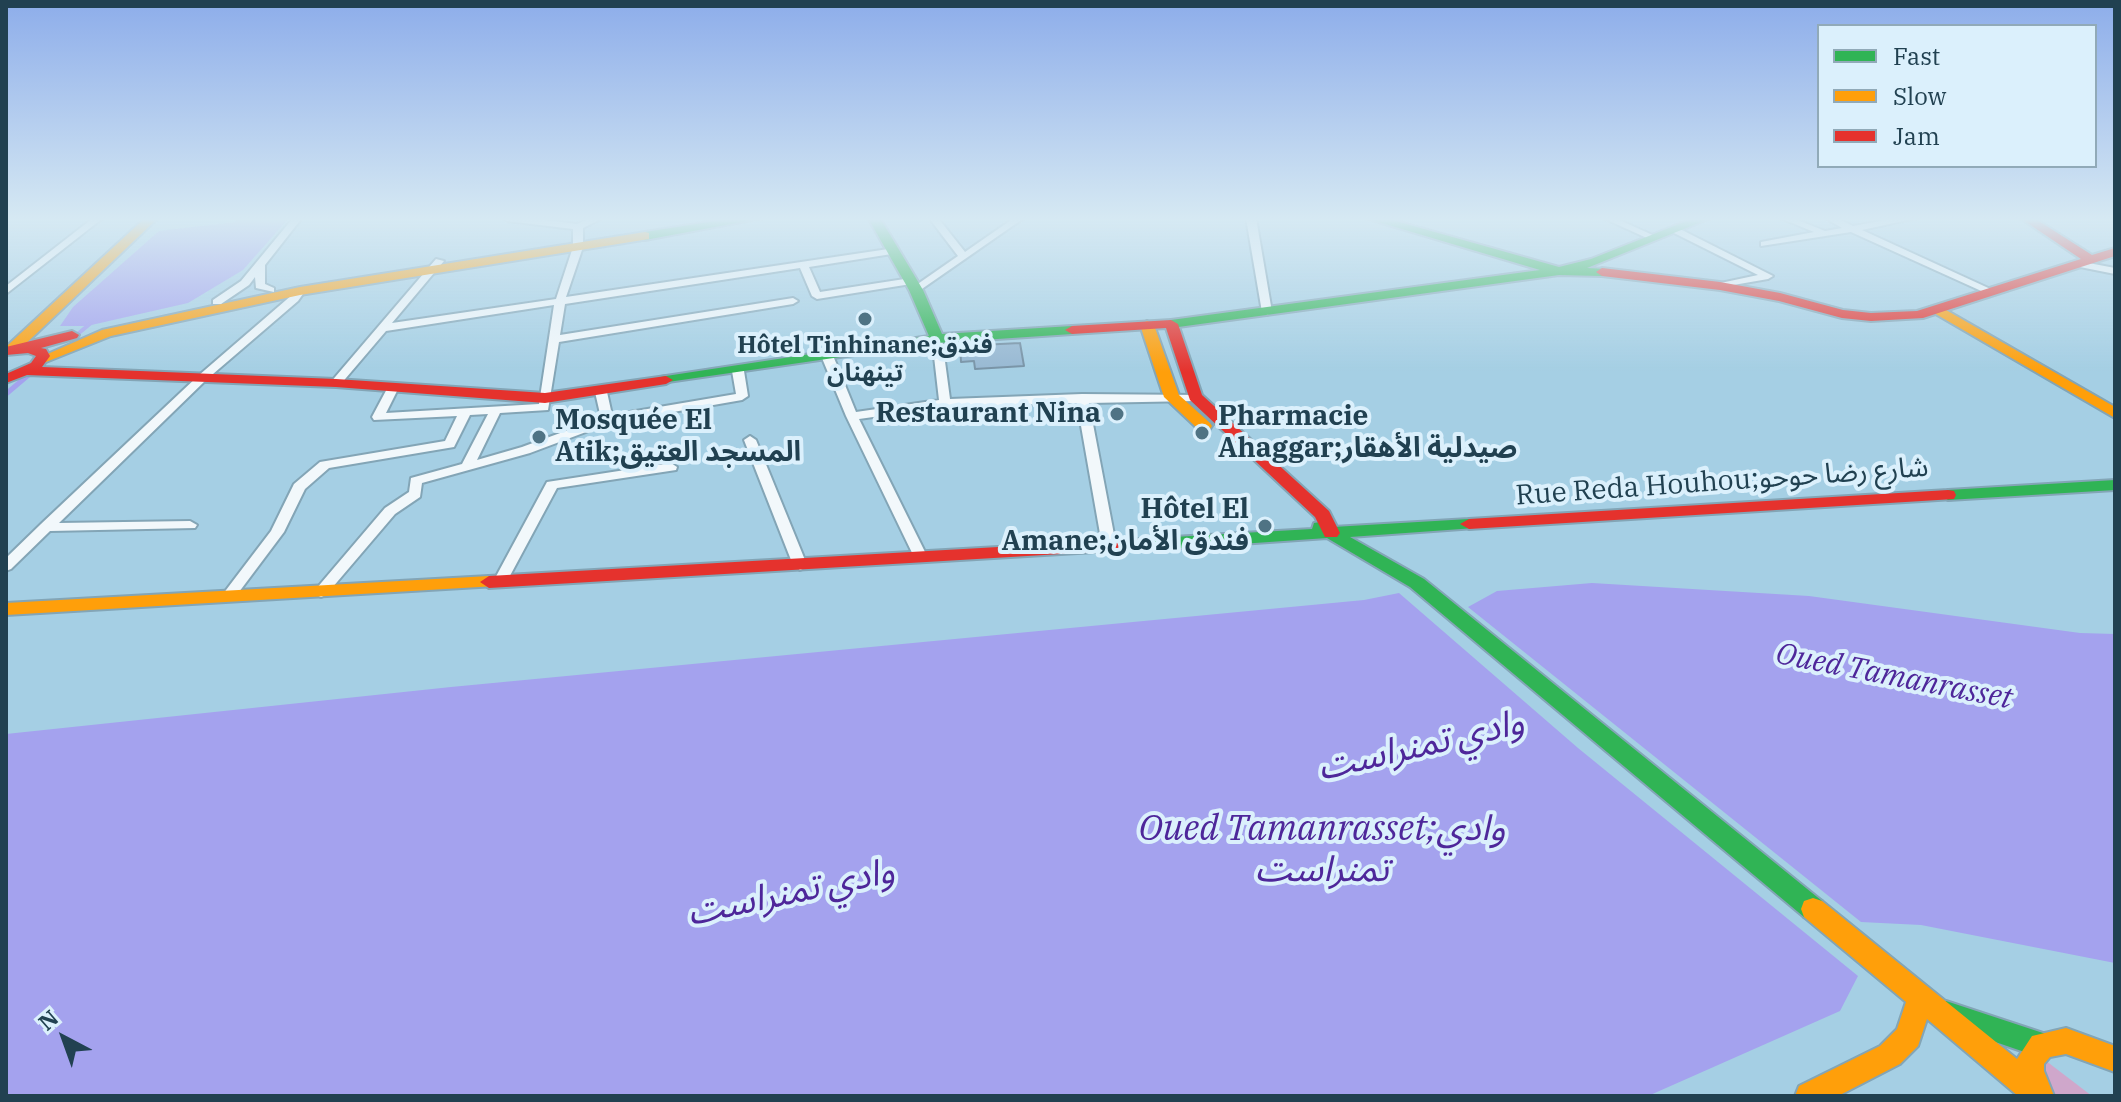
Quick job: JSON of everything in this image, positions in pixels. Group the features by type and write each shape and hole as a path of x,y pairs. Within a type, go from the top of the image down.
{"street":[{"path":"6,291 33,269"},
{"path":"12,350 97,269"},
{"path":"217,302 245,283 255,269"},
{"path":"260,269 260,286 270,290"},
{"path":"12,350 270,290 412,269"},
{"path":"6,379 74,344 107,333 300,291 417,269"},
{"path":"336,383 433,269"},
{"path":"393,387 378,417 544,407 560,301 569,269"},
{"path":"382,328 773,269"},
{"path":"805,269 817,296 914,286 943,269"},
{"path":"905,269 937,339 945,403"},
{"path":"1260,269 1267,312"},
{"path":"1553,269 1619,273 1720,286 1780,297 1842,314 1871,317 1918,315 2071,269"},
{"path":"34,366 545,398 828,358 937,339 1171,324 1565,269"},
{"path":"1611,269 1619,273"},
{"path":"1720,286 1768,276 1755,269"},
{"path":"1942,269 1992,292"},
{"path":"6,566 202,378 300,291"},
{"path":"555,339 793,301"},
{"path":"1939,310 2115,413"},
{"path":"1918,315 1985,335"},
{"path":"1171,324 1195,397 1323,515 1332,533"},
{"path":"1147,325 1172,397 1303,517 1417,583 2040,1096"},
{"path":"12,350 41,352 34,366"},
{"path":"828,358 852,416 921,558"},
{"path":"321,592 390,511 415,494 416,481 526,450 607,420 742,396 738,371"},
{"path":"601,392 607,420"},
{"path":"852,416 945,403 1195,397"},
{"path":"1082,398 1109,545"},
{"path":"467,467 495,412"},
{"path":"228,597 277,532 299,487 325,465 450,444 464,414"},
{"path":"750,440 800,565"},
{"path":"500,582 552,485 671,467"},
{"name":"Rue Reda Houhou;شارع رضا حوحو","path":"6,609 921,558 2115,485"},
{"path":"46,527 190,525"},
{"path":"1925,1003 2042,1045 2066,1041 2081,1044 2114,1059"},
{"path":"1809,1096 1890,1055 1908,1037 1925,1003"},
{"path":"2040,1096 2033,1083 2030,1060 2042,1045"}],"shaded area":[{"path":"2037,1054 2092,1096 2041,1096"}],"water":[{"path":"116,269 244,269 188,303 87,326 60,326 73,307"},
{"name":"Oued Tamanrasset","path":"1592,583 1809,596 2080,633 2115,634 2115,963 1921,925 1861,922 1468,607 1497,591"},
{"name":"Oued Tamanrasset;وادي تمنراست","path":"1399,593 1578,748 1858,976 1840,1011 1648,1096 6,1096 6,734 451,687 1364,600"}],"building":[{"path":"1020,343 1024,366 975,369 974,361 961,362 960,346"}],"waterway":[{"path":"74,337 91,323"},
{"path":"6,394 32,372"}],"traffic: fast":[{"path":"904,269 937,339"},
{"path":"1553,269 1565,269"},
{"path":"1171,324 1559,271 1602,272"},
{"path":"666,380 937,339 1072,330"},
{"path":"1948,495 2115,485"},
{"path":"1139,545 1469,524"},
{"path":"1320,527 1417,583 1813,909"},
{"path":"1946,1013 2042,1045"}],"traffic: slow":[{"path":"13,348 97,269"},
{"path":"41,360 107,333 300,291 435,269"},
{"path":"1939,310 2115,413"},
{"path":"1147,325 1172,397 1204,426"},
{"path":"6,609 489,582"},
{"path":"1813,909 2040,1096"},
{"path":"1809,1096 1890,1055 1908,1037 1920,999"},
{"path":"2040,1095 2030,1071 2030,1060 2042,1045 2066,1041 2115,1059"}],"traffic: jam":[{"path":"1602,272 1720,286 1780,297 1842,314 1871,317 1918,315 2061,269"},
{"path":"1072,330 1171,324 1195,397 1323,515 1331,533"},
{"path":"19,349 72,335"},
{"path":"6,351 28,349 41,352 43,356 36,366 6,379"},
{"path":"27,371 336,383 545,398 666,380"},
{"path":"1469,524 1948,495"},
{"path":"489,582 1139,545"}],"place":[{"name":"Hôtel Tinhinane;فندق تينهنان","path":"865,319"},
{"name":"Restaurant Nina","path":"1117,414"},
{"name":"Pharmacie Ahaggar;صيدلية الأهقار","path":"1202,433"},
{"name":"Mosquée El Atik;المسجد العتيق","path":"539,437"},
{"name":"Hôtel El Amane;فندق الأمان","path":"1265,526"}],"water label":[{"name":"وادي تمنراست","path":"1421,746"},
{"name":"وادي تمنراست","path":"791,893"}]}
